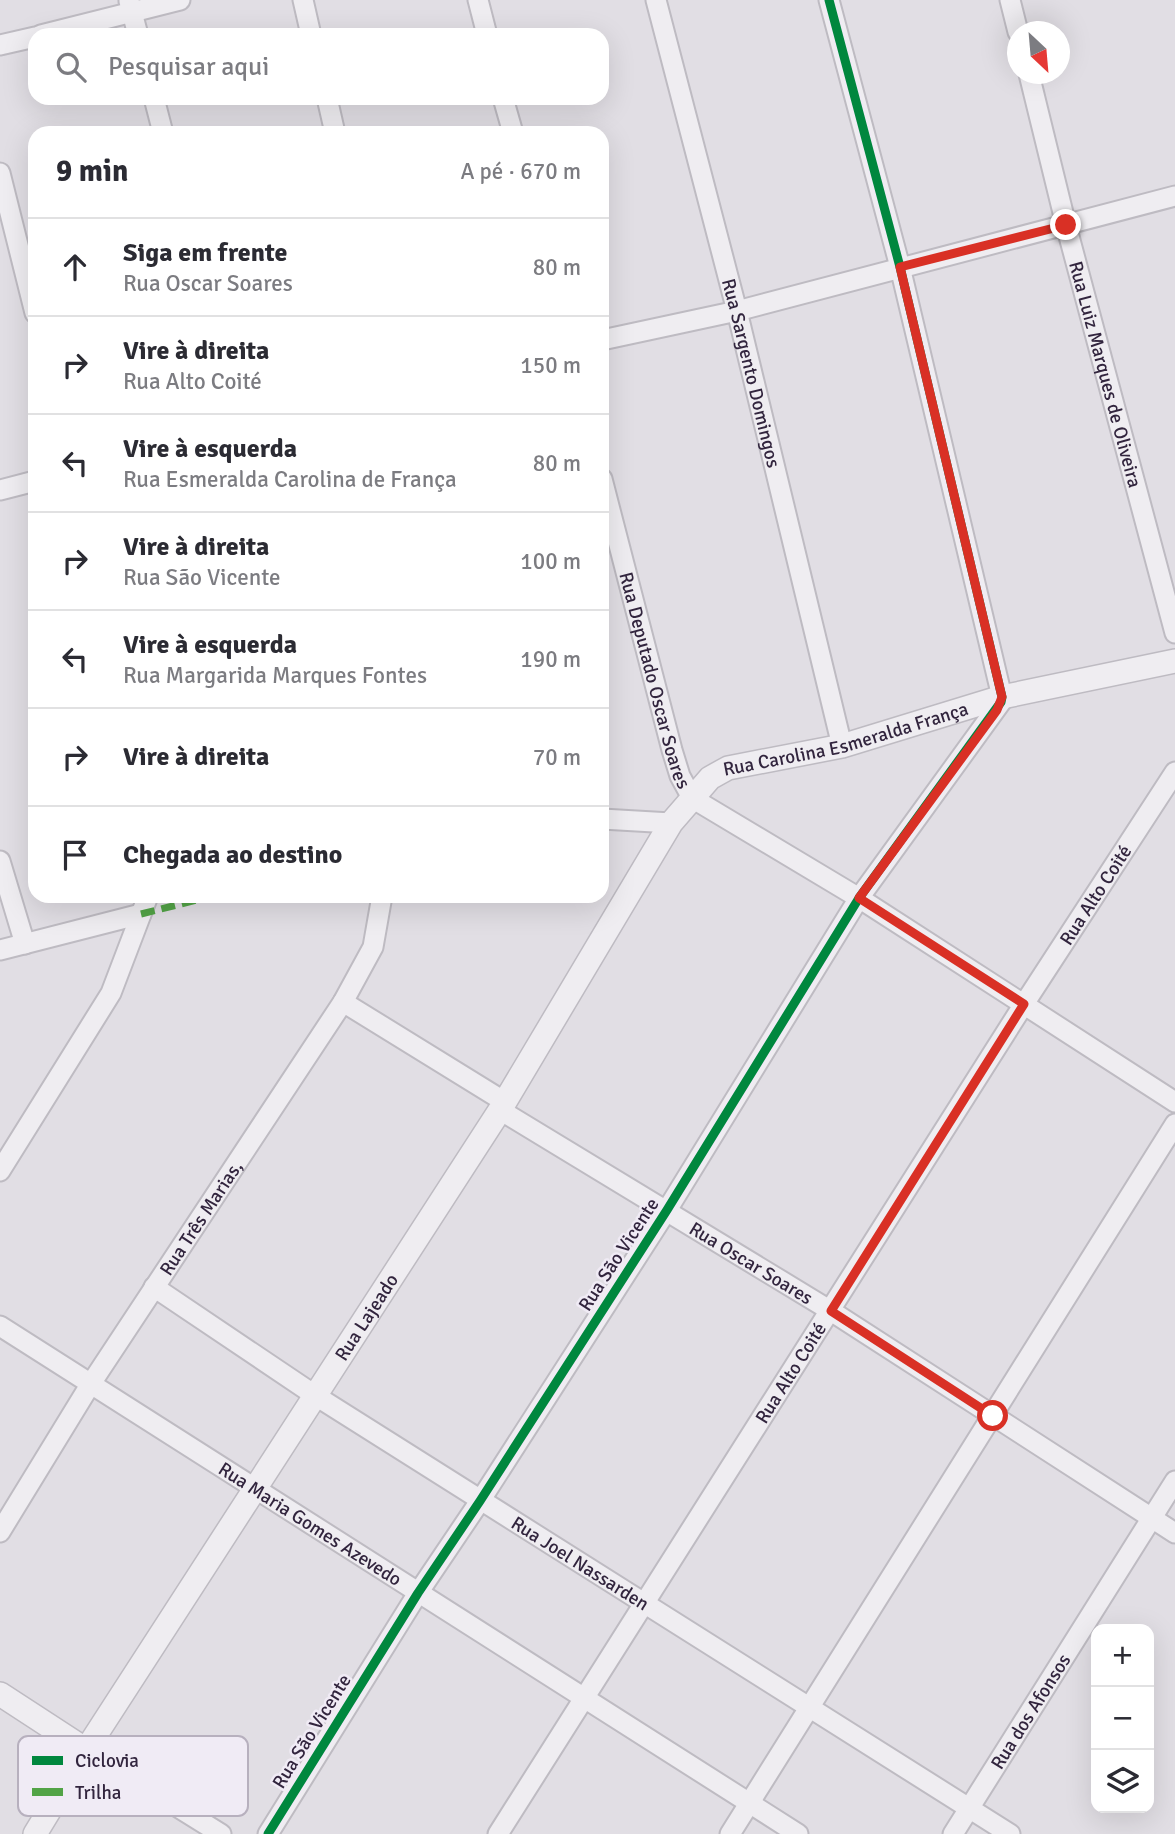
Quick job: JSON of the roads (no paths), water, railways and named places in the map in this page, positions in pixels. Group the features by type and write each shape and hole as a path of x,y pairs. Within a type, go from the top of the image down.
{"street":[{"path":"63,28 131,6 180,0"},
{"path":"303,0 309,28"},
{"path":"478,0 485,28"},
{"name":"Rua Sargento Domingos","path":"656,0 737,311 842,746"},
{"path":"829,0 900,267 1002,697"},
{"path":"1010,0 1015,21"},
{"path":"131,6 136,28"},
{"path":"0,45 28,39"},
{"name":"Rua Luiz Marques de Oliveira","path":"1031,84 1066,225 1175,633"},
{"path":"157,105 161,126"},
{"path":"329,105 333,126"},
{"path":"505,105 511,126"},
{"path":"0,173 28,285"},
{"path":"609,338 737,311 1175,196"},
{"path":"0,490 28,483"},
{"name":"Rua Deputado Oscar Soares","path":"609,506 671,750 680,776 692,798"},
{"name":"Rua Carolina Esmeralda França","path":"692,798 710,778 728,768 842,746 1002,697 1175,661"},
{"name":"Rua São Vicente","path":"268,1834 418,1593 667,1210 859,898 997,710 1002,697"},
{"name":"Rua Alto Coité","path":"498,1834 1024,1004 1175,772"},
{"path":"692,798 859,898 1175,1102"},
{"name":"Rua Lajeado","path":"94,1736 503,1106 671,823 692,798"},
{"path":"609,819 671,823"},
{"path":"0,860 25,944"},
{"name":"Rua Três Marias,","path":"0,1532 90,1385 343,1002 373,947 381,903"},
{"path":"0,950 144,905"},
{"path":"0,1171 111,993 144,905"},
{"name":"Rua Oscar Soares","path":"343,1002 1175,1533"},
{"path":"730,1834 1175,1124"},
{"name":"Rua Joel Nassarden","path":"154,1287 316,1396 480,1501 1010,1834"},
{"name":"Rua Maria Gomes Azevedo","path":"0,1326 797,1834"},
{"name":"Rua dos Afonsos","path":"953,1834 1175,1481"},
{"path":"0,1694 66,1736"},
{"name":"Rua Lajeado","path":"35,1834 46,1816"},
{"path":"192,1816 221,1834"}]}
